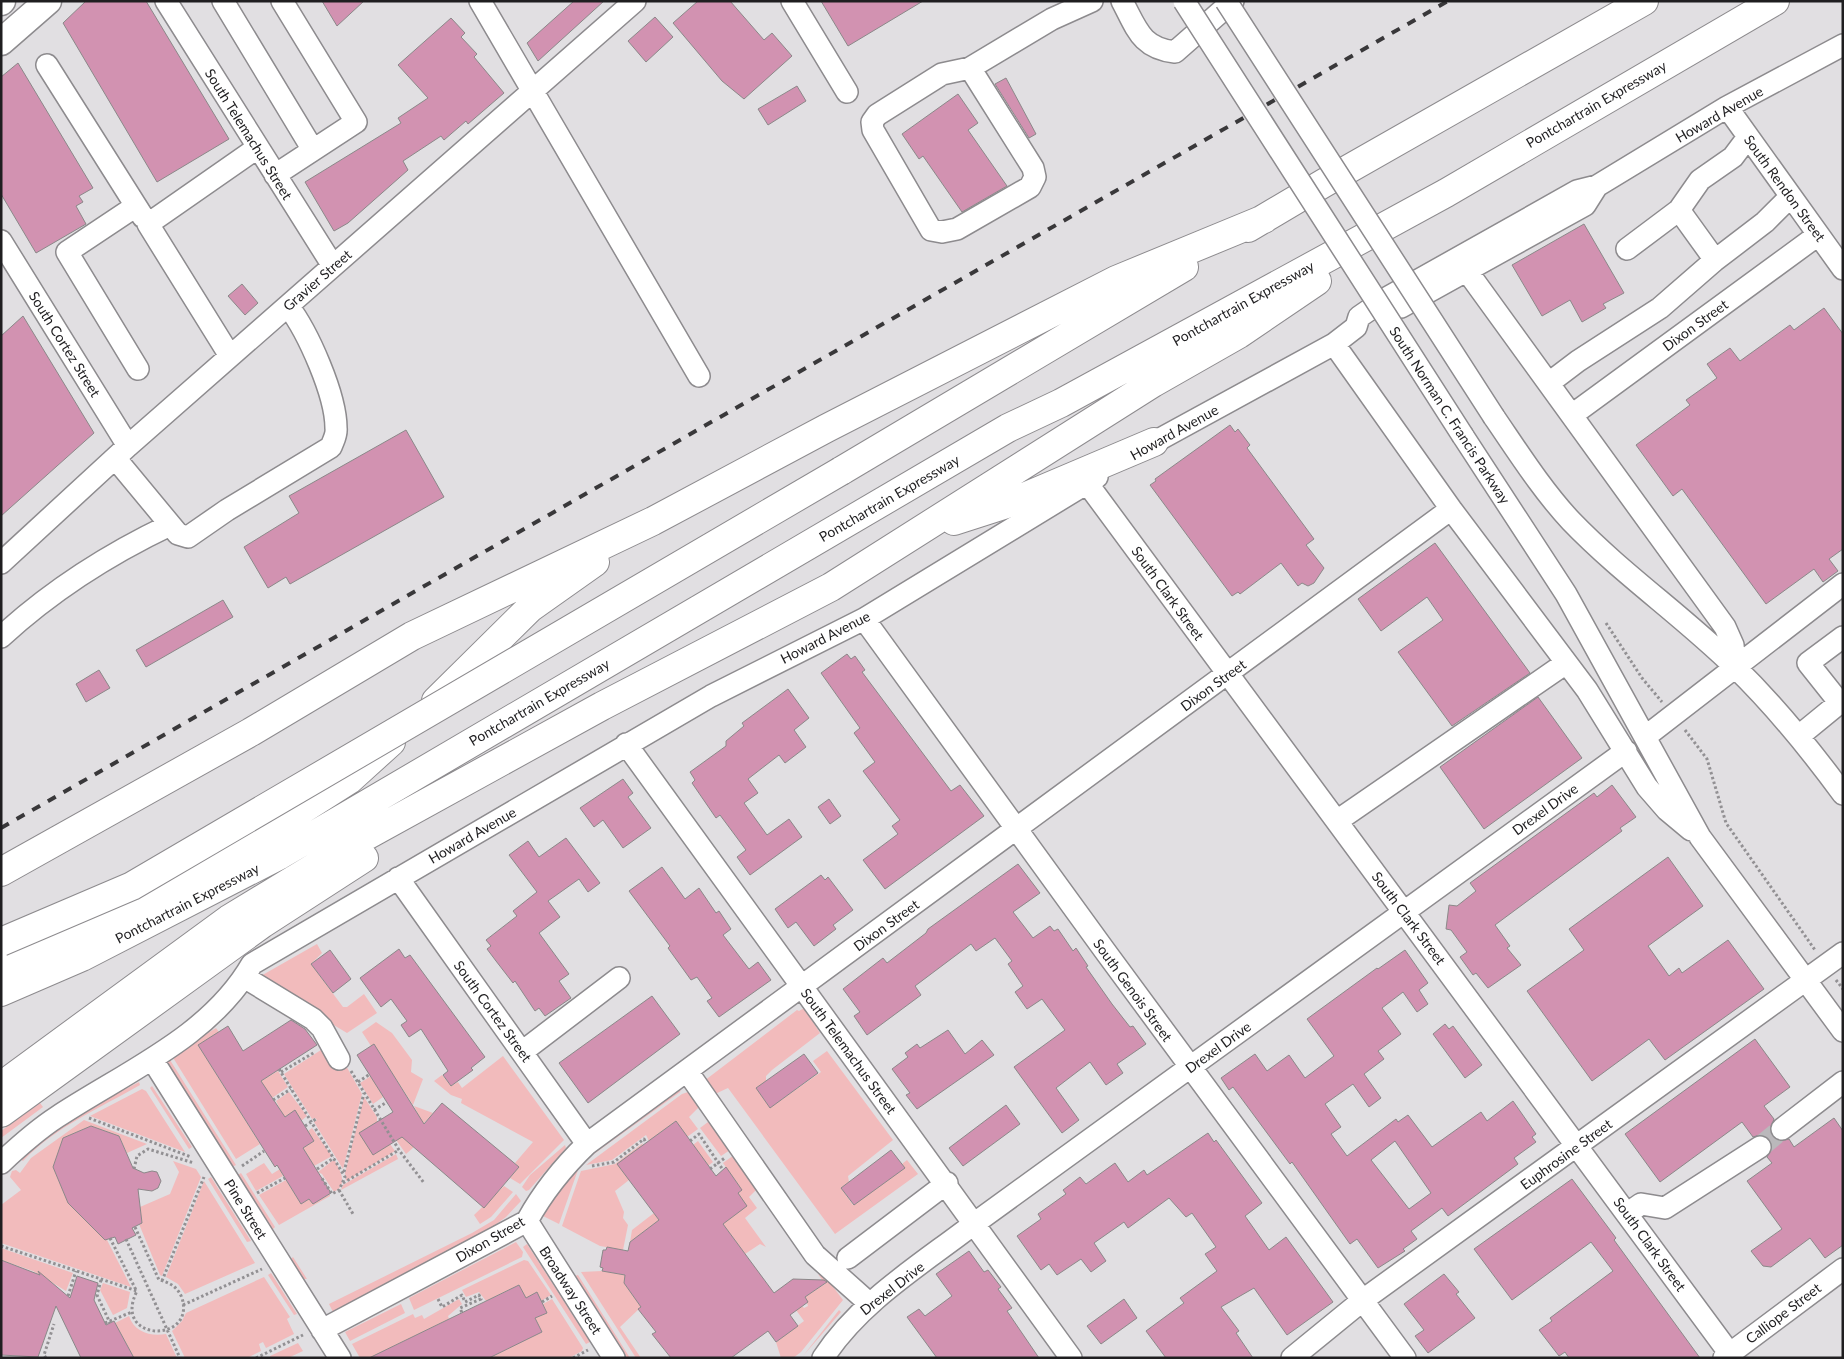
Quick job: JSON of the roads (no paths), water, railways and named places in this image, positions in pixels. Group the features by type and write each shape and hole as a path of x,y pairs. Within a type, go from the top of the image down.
{"highway":[{"path":"1,942 132,886 841,470 1264,219 1644,1"},
{"name":"Pontchartrain Expressway","path":"1,992 82,957 280,855 1008,428 1061,403 1446,192 1775,1"},
{"path":"9,1080 229,919 366,836 602,706 831,587 1153,383 1238,334 1446,192"},
{"path":"1,872 251,732 412,636 653,521 827,428 1116,280 1264,219"},
{"path":"915,534 1010,503 1154,442"},
{"path":"1,966 48,947 256,840 349,780 466,674 530,608 653,521"},
{"path":"1,1113 262,924 386,844 454,788"}],"main road":[{"path":"1,42 48,1"}],"street":[{"name":"South Telemachus Street","path":"166,1 333,266"},
{"path":"223,1 313,150"},
{"path":"275,175 356,122 282,1"},
{"path":"480,1 699,376"},
{"name":"Gravier Street","path":"1,563 230,356 635,1"},
{"path":"792,1 847,92"},
{"path":"970,68 1033,168 1036,177 1030,187 957,229 942,232 930,230 873,130 872,122 877,114 942,74 970,68 1052,19 1092,1"},
{"path":"1122,1 1142,38 1158,50 1175,52 1233,1"},
{"name":"South Norman C. Francis Parkway","path":"1184,1 1566,594 1700,838 1843,1031"},
{"path":"1226,1 1494,418 1547,492 1570,520 1609,558 1735,667 1799,736 1843,794"},
{"name":"Howard Avenue","path":"1,1163 55,1118 152,1060 220,1006 244,978 252,964 290,940 711,696 864,619 1154,442 1334,344 1356,327 1359,317 1385,299 1577,191 1597,186 1727,107 1843,45"},
{"path":"47,65 230,356"},
{"name":"South Rendon Street","path":"1727,107 1843,269"},
{"path":"1627,249 1680,210 1700,180 1733,157 1748,138"},
{"path":"148,224 258,148"},
{"name":"Howard Avenue","path":"1356,327 1364,327 1585,205 1597,186"},
{"path":"1549,383 1578,361 1660,308 1715,260 1765,222 1790,197"},
{"path":"136,206 66,252 138,369"},
{"path":"1680,210 1715,260"},
{"name":"Dixon Street","path":"1572,415 1818,235"},
{"name":"South Cortez Street","path":"1,241 122,452 170,525"},
{"path":"1467,270 1725,626 1733,645 1735,667"},
{"path":"1,637 21,619 100,561 170,525 178,534 188,536 331,447 337,431 335,413 329,393 301,322 288,306"},
{"name":"South Norman C. Francis Parkway","path":"1334,344 1451,509 1587,690 1652,792 1667,810 1700,838"},
{"name":"South Clark Street","path":"1087,483 1628,1213 1727,1356"},
{"name":"Dixon Street","path":"313,1332 527,1221 540,1198 569,1161 587,1144 1017,830 1451,509"},
{"path":"1645,737 1843,584"},
{"name":"South Genois Street","path":"864,619 1190,1068 1405,1358"},
{"path":"1799,736 1841,701 1808,663 1843,638"},
{"path":"1337,821 1566,663"},
{"name":"South Telemachus Street","path":"626,744 976,1223 1071,1358"},
{"name":"Drexel Drive","path":"823,1358 840,1333 870,1304 976,1223 1404,910 1626,751"},
{"name":"South Cortez Street","path":"398,878 587,1144"},
{"name":"Euphrosine Street","path":"1292,1358 1363,1300 1843,953"},
{"path":"244,978 313,1019 322,1028 334,1051"},
{"path":"522,1052 618,978"},
{"name":"Pine Street","path":"152,1060 313,1332 340,1358"},
{"path":"687,1071 815,1255 870,1304"},
{"path":"1782,1129 1843,1082"},
{"path":"1628,1213 1641,1204 1664,1208 1760,1147"},
{"path":"848,1258 947,1184"},
{"name":"Broadway Street","path":"527,1221 614,1358"},
{"name":"Calliope Street","path":"1727,1356 1843,1269"}],"tunnel":[{"path":"1760,1147 1782,1129"}],"railway":[{"path":"1,828 1448,1"}]}
